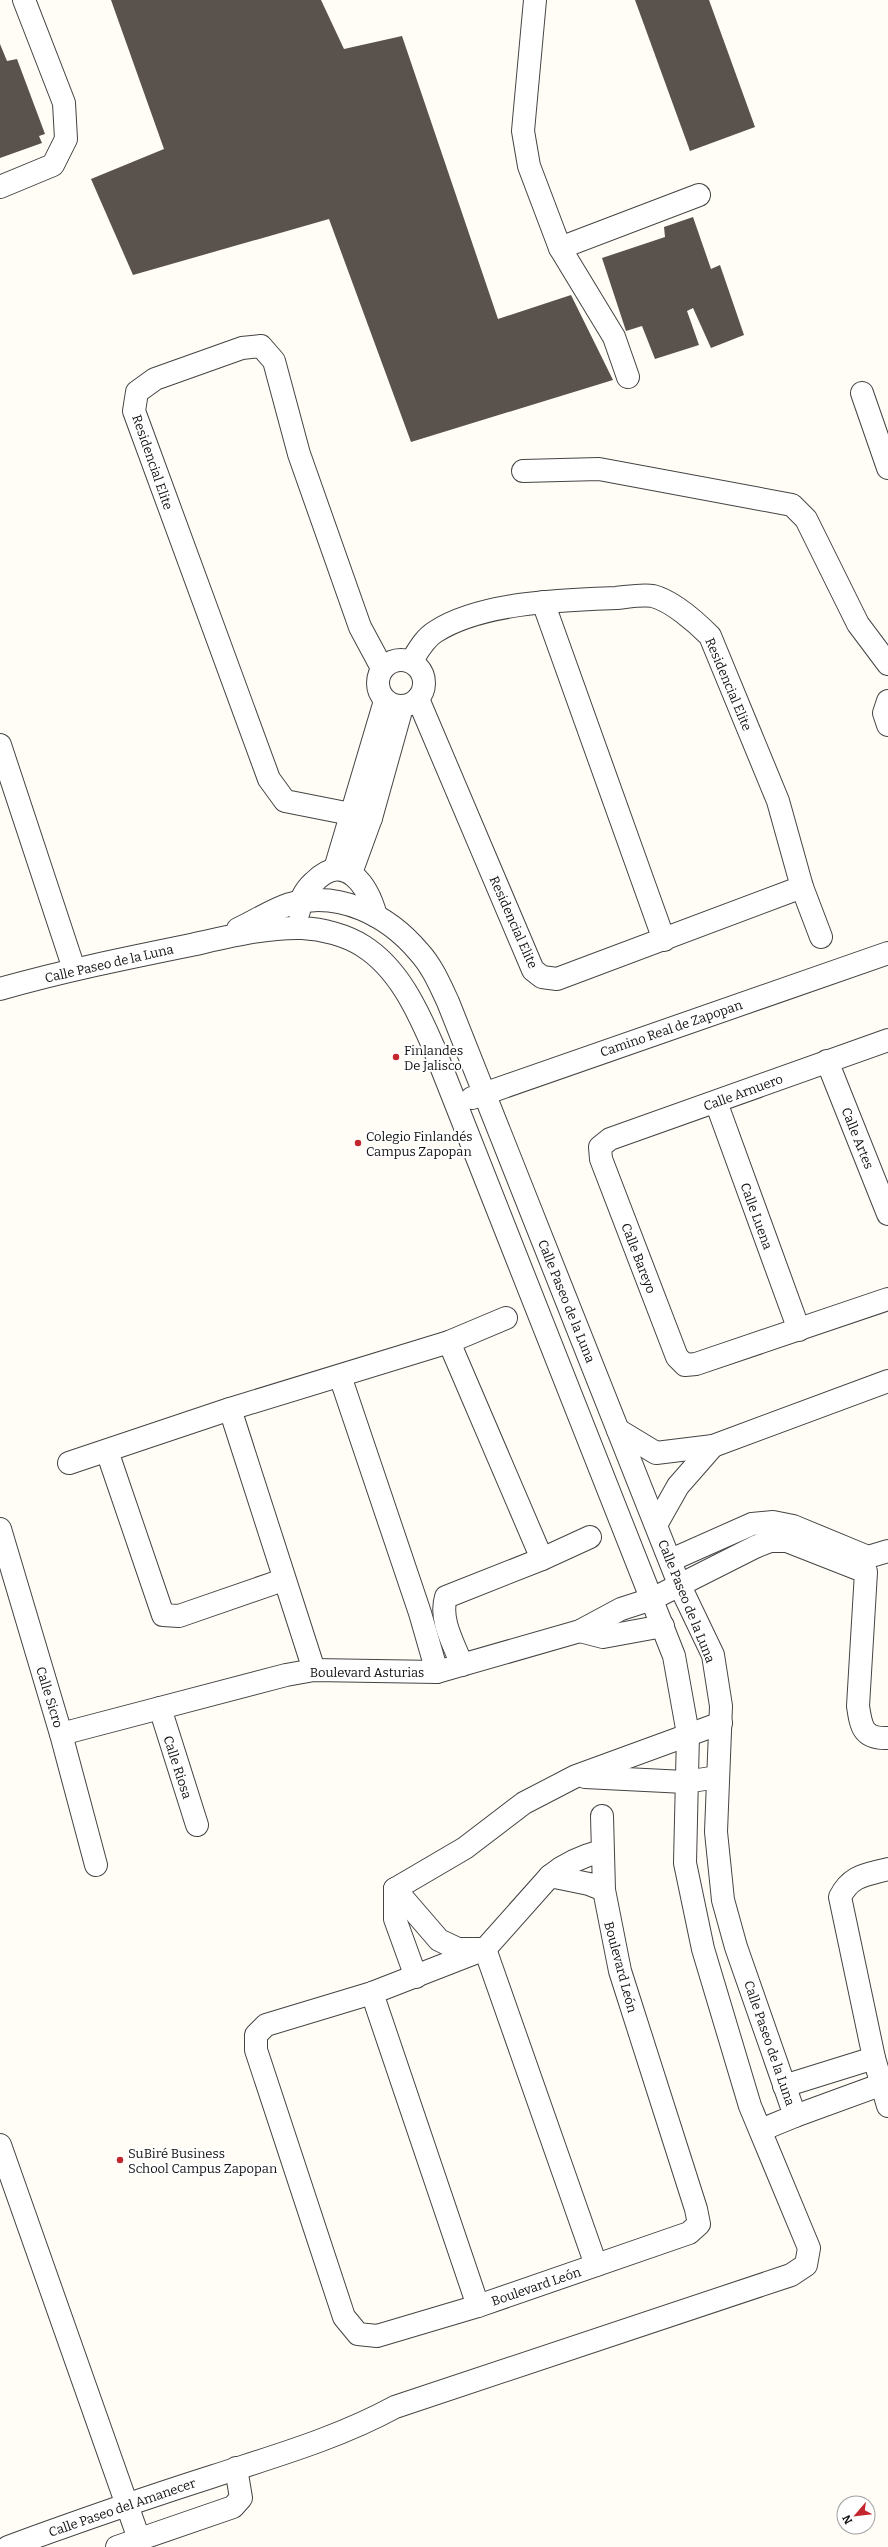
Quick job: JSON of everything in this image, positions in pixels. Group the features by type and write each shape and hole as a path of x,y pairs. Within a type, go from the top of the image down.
{"street":[{"path":"0,187 53,165 66,139 64,104 24,0"},
{"path":"536,0 522,131 529,166 560,248 614,337 628,377"},
{"path":"560,248 699,195"},
{"name":"Residencial Elite","path":"361,816 285,801 269,779 134,411 137,392 155,379 242,348 261,346 274,362 299,454 360,627 382,668"},
{"path":"862,393 888,468"},
{"path":"523,471 599,469 792,505 806,519 858,624 888,664"},
{"name":"Residencial Elite","path":"411,662 420,646 433,633 445,626 466,617 543,602 653,596 691,617 710,636 778,801 802,887 821,937"},
{"path":"543,602 664,940"},
{"path":"343,871 402,702 424,688 423,675 411,662 396,660 382,668 377,685 402,702"},
{"path":"888,701 884,713 888,725"},
{"name":"Residencial Elite","path":"402,702 533,970 542,976 557,979 802,887"},
{"path":"0,745 74,969"},
{"path":"302,928 298,916 299,902 307,889 321,874 343,871 366,890 376,916"},
{"name":"Calle Paseo de la Luna","path":"0,989 74,969 219,939 302,928 335,933 362,945 384,962 403,988 420,1017 674,1656 688,1734 685,1782 685,1862 703,1949 750,2106 761,2130 795,2116 736,1947 724,1900 716,1832 721,1706 713,1655 679,1584 671,1560 565,1298 485,1093 436,977 420,952 398,932 376,916 352,905 333,901 299,902 274,910 219,939"},
{"name":"Camino Real de Zapopan","path":"455,1104 888,953"},
{"name":"Calle Arnuero","path":"600,1147 610,1139 888,1040"},
{"name":"Calle Artes","path":"827,1062 888,1214"},
{"name":"Calle Luena","path":"716,1102 799,1330"},
{"name":"Calle Bareyo","path":"600,1147 601,1158 677,1357 685,1365 696,1364 799,1330"},
{"path":"536,1308 565,1298"},
{"path":"799,1330 888,1299"},
{"path":"69,1462 107,1451 230,1409 449,1342 506,1318"},
{"path":"449,1342 542,1559"},
{"path":"340,1376 420,1613 437,1672"},
{"path":"618,1430 656,1453 713,1446 888,1381"},
{"path":"230,1409 283,1580 314,1670"},
{"path":"656,1525 678,1486 713,1446"},
{"path":"107,1451 163,1615 179,1616 283,1580"},
{"path":"671,1560 752,1524 773,1522 793,1526 868,1557 888,1551"},
{"name":"Calle Sicro","path":"0,1529 61,1734 96,1865"},
{"path":"462,1665 444,1617 443,1607 446,1597 542,1559 590,1537"},
{"name":"Boulevard Asturias","path":"61,1734 314,1670 437,1672 580,1631 621,1609 652,1598 770,1542 787,1541 866,1572 859,1712 860,1723 867,1735 877,1738 888,1738"},
{"path":"580,1631 603,1637 663,1626"},
{"name":"Calle Riosa","path":"160,1708 197,1825"},
{"path":"395,1889 465,1848 524,1803 576,1776 721,1723"},
{"path":"576,1776 685,1782 718,1777"},
{"path":"550,1876 589,1884 604,1890 602,1816"},
{"name":"Boulevard León","path":"602,1851 579,1858 562,1867 550,1876 485,1949 372,1993 266,2025 256,2035 256,2050 344,2317 358,2334 377,2336 478,2306 690,2233 699,2224 696,2209 620,1971 604,1890"},
{"path":"888,1869 858,1877 846,1885 840,1897 874,2058 884,2083 888,2106"},
{"path":"395,1889 439,1940 458,1949 485,1949 596,2265"},
{"path":"395,1889 395,1919 416,1977"},
{"path":"372,1993 478,2306"},
{"path":"784,2086 874,2058"},
{"path":"795,2116 884,2083"},
{"name":"Calle Paseo del Amanecer","path":"8,2547 127,2504 318,2441 368,2422 395,2407 791,2275 806,2265 810,2248 761,2130"},
{"path":"0,2145 139,2539"},
{"path":"117,2547 233,2507 241,2498 236,2468"}],"building":[{"path":"111,0 321,0 344,49 402,36 498,319 571,295 613,380 411,442 329,219 133,275 91,179 164,149"},
{"path":"635,0 709,0 755,127 690,151"},
{"path":"0,44 7,61 17,59 45,134 39,136 42,143 0,158"},
{"path":"693,217 711,269 720,265 744,335 711,348 693,308 687,311 699,345 655,359 642,326 626,331 602,258 665,237 664,227"}],"place":[{"name":"Finlandes De Jalisco","path":"396,1057"},
{"name":"Colegio Finlandés Campus Zapopan","path":"358,1143"},
{"name":"SuBiré Business School Campus Zapopan","path":"120,2160"}]}
